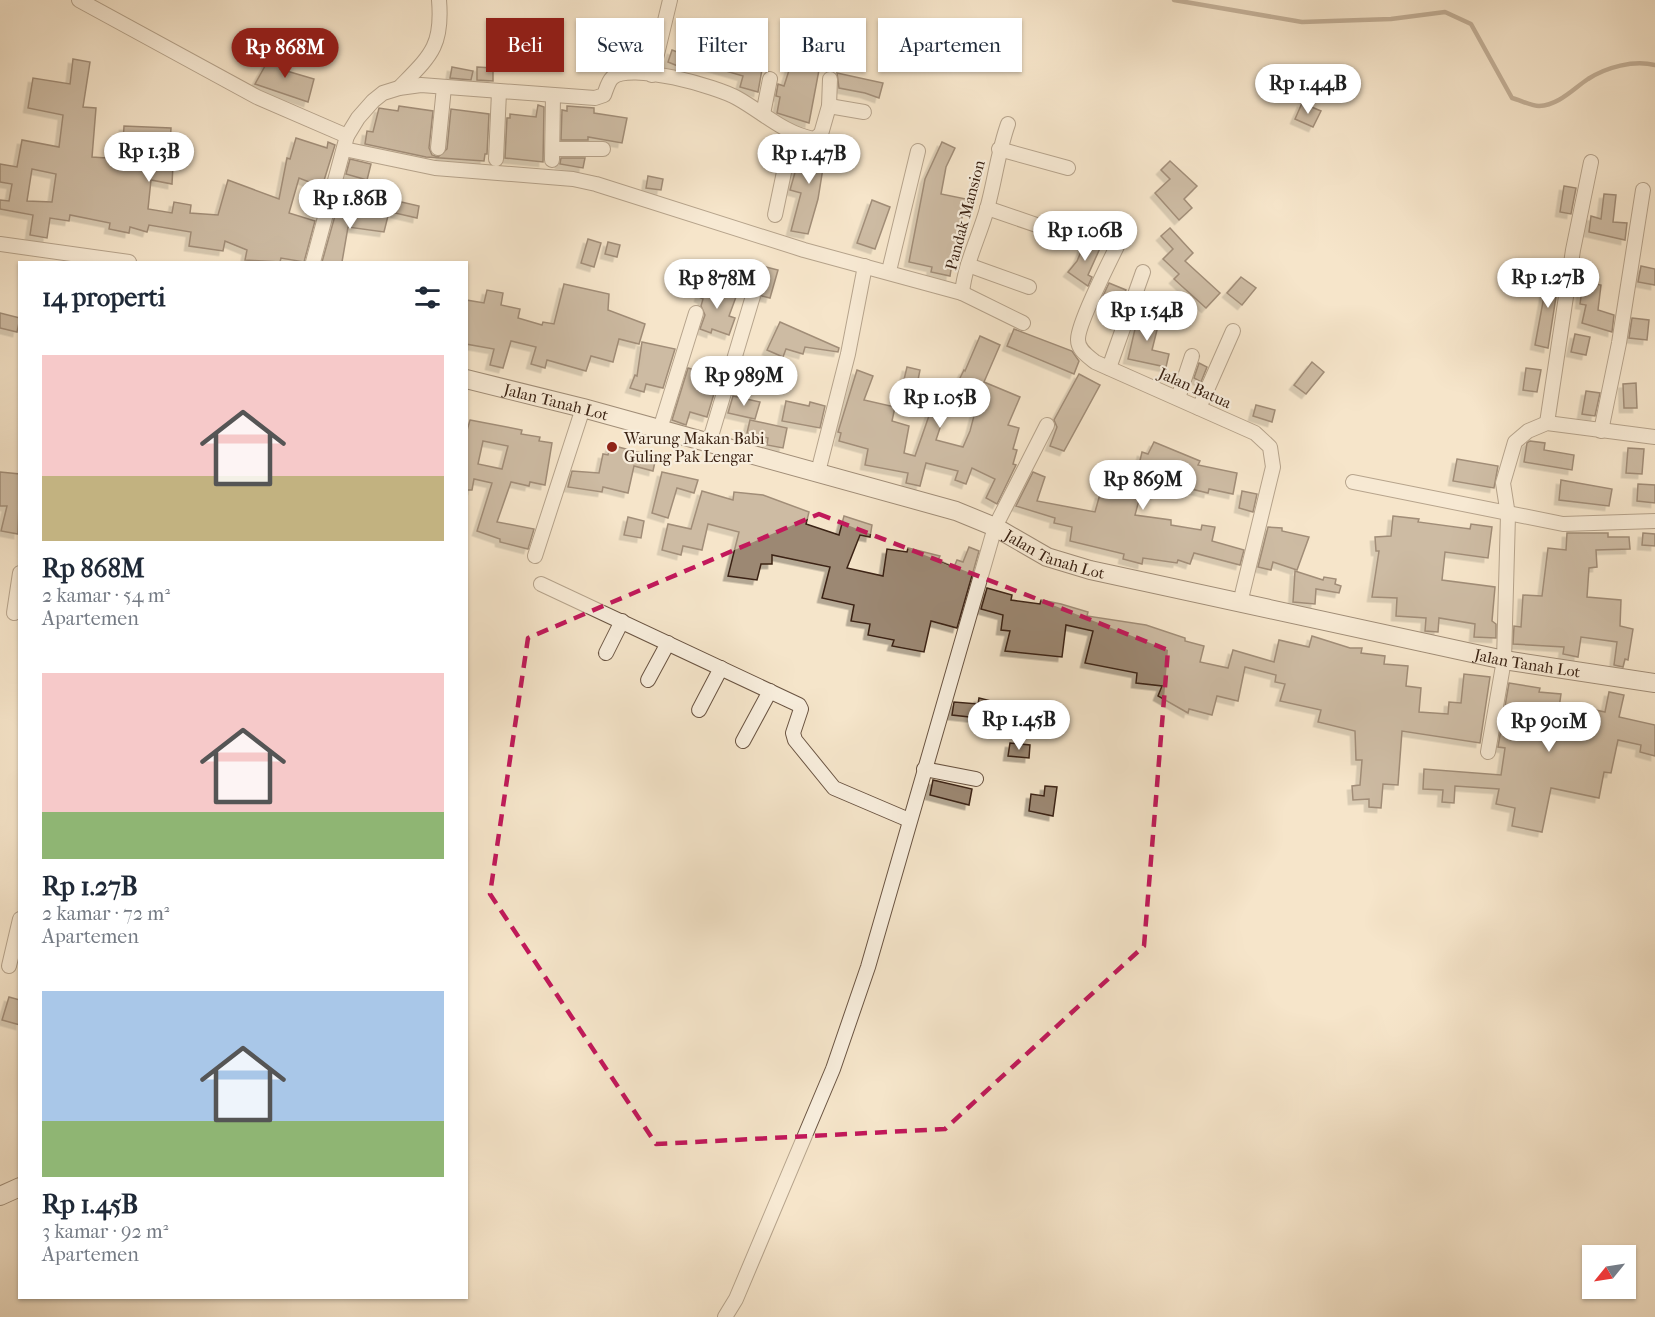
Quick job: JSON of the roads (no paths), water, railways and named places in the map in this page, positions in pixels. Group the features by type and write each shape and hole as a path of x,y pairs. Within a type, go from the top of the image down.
{"main road":[{"name":"Jalan Tanah Lot","path":"468,379 584,408 956,511 994,527 1029,548 1060,561 1240,603 1504,660 1655,683"},
{"path":"0,1196 18,1188"}],"street":[{"name":"Pandak Mansion","path":"79,0 256,97 346,142 435,168 573,179 596,184 804,250 889,271 962,293 968,265 987,208 999,149 1008,124"},
{"path":"399,88 432,53 438,38 439,0"},
{"path":"652,75 670,0"},
{"path":"313,261 346,142 358,118 383,93 421,85 595,98 604,95 611,78 619,74 652,75 690,81 721,92 763,114 780,128 792,134 814,139 818,137 829,106 830,79"},
{"path":"763,114 770,79"},
{"path":"438,148 444,87"},
{"path":"496,159 498,92"},
{"path":"553,96 553,155 603,149"},
{"path":"829,106 864,112"},
{"path":"775,215 792,134"},
{"path":"999,149 1068,168"},
{"path":"889,271 918,151"},
{"path":"1547,423 1574,250 1591,162"},
{"path":"1601,431 1619,343 1643,189"},
{"path":"987,208 1054,231"},
{"name":"Jalan Batua","path":"1127,226 1084,317 1078,340 1081,350 1095,362 1255,433 1264,440 1272,454 1273,467 1240,603"},
{"path":"0,244 67,257 117,261"},
{"path":"968,265 1029,287"},
{"path":"818,472 848,354 865,266"},
{"path":"1109,368 1143,272"},
{"path":"962,293 1023,323"},
{"path":"709,442 753,296"},
{"path":"660,429 696,313"},
{"path":"1199,408 1233,331"},
{"path":"1178,398 1192,356"},
{"path":"535,556 584,408"},
{"path":"1488,752 1504,660 1508,515 1503,483 1515,442 1528,430 1547,423 1655,437"},
{"path":"725,1317 736,1299 833,1069 868,967 994,527 1047,424"},
{"path":"1353,482 1508,515 1563,524 1655,521"},
{"path":"11,612 18,582"},
{"path":"541,584 801,707 793,732 795,740 829,784 850,796 909,820"},
{"path":"606,653 622,621"},
{"path":"648,680 668,643"},
{"path":"699,710 721,668"},
{"path":"742,741 770,691"},
{"path":"924,769 976,780"},
{"path":"9,966 18,928"}],"waterway":[{"path":"1174,0 1302,22 1391,19 1445,12 1471,24 1512,98 1536,106 1559,100 1603,71 1629,64 1655,65"}],"place":[{"name":"Warung Makan Babi Guling Pak Lengar","path":"612,447"}]}
